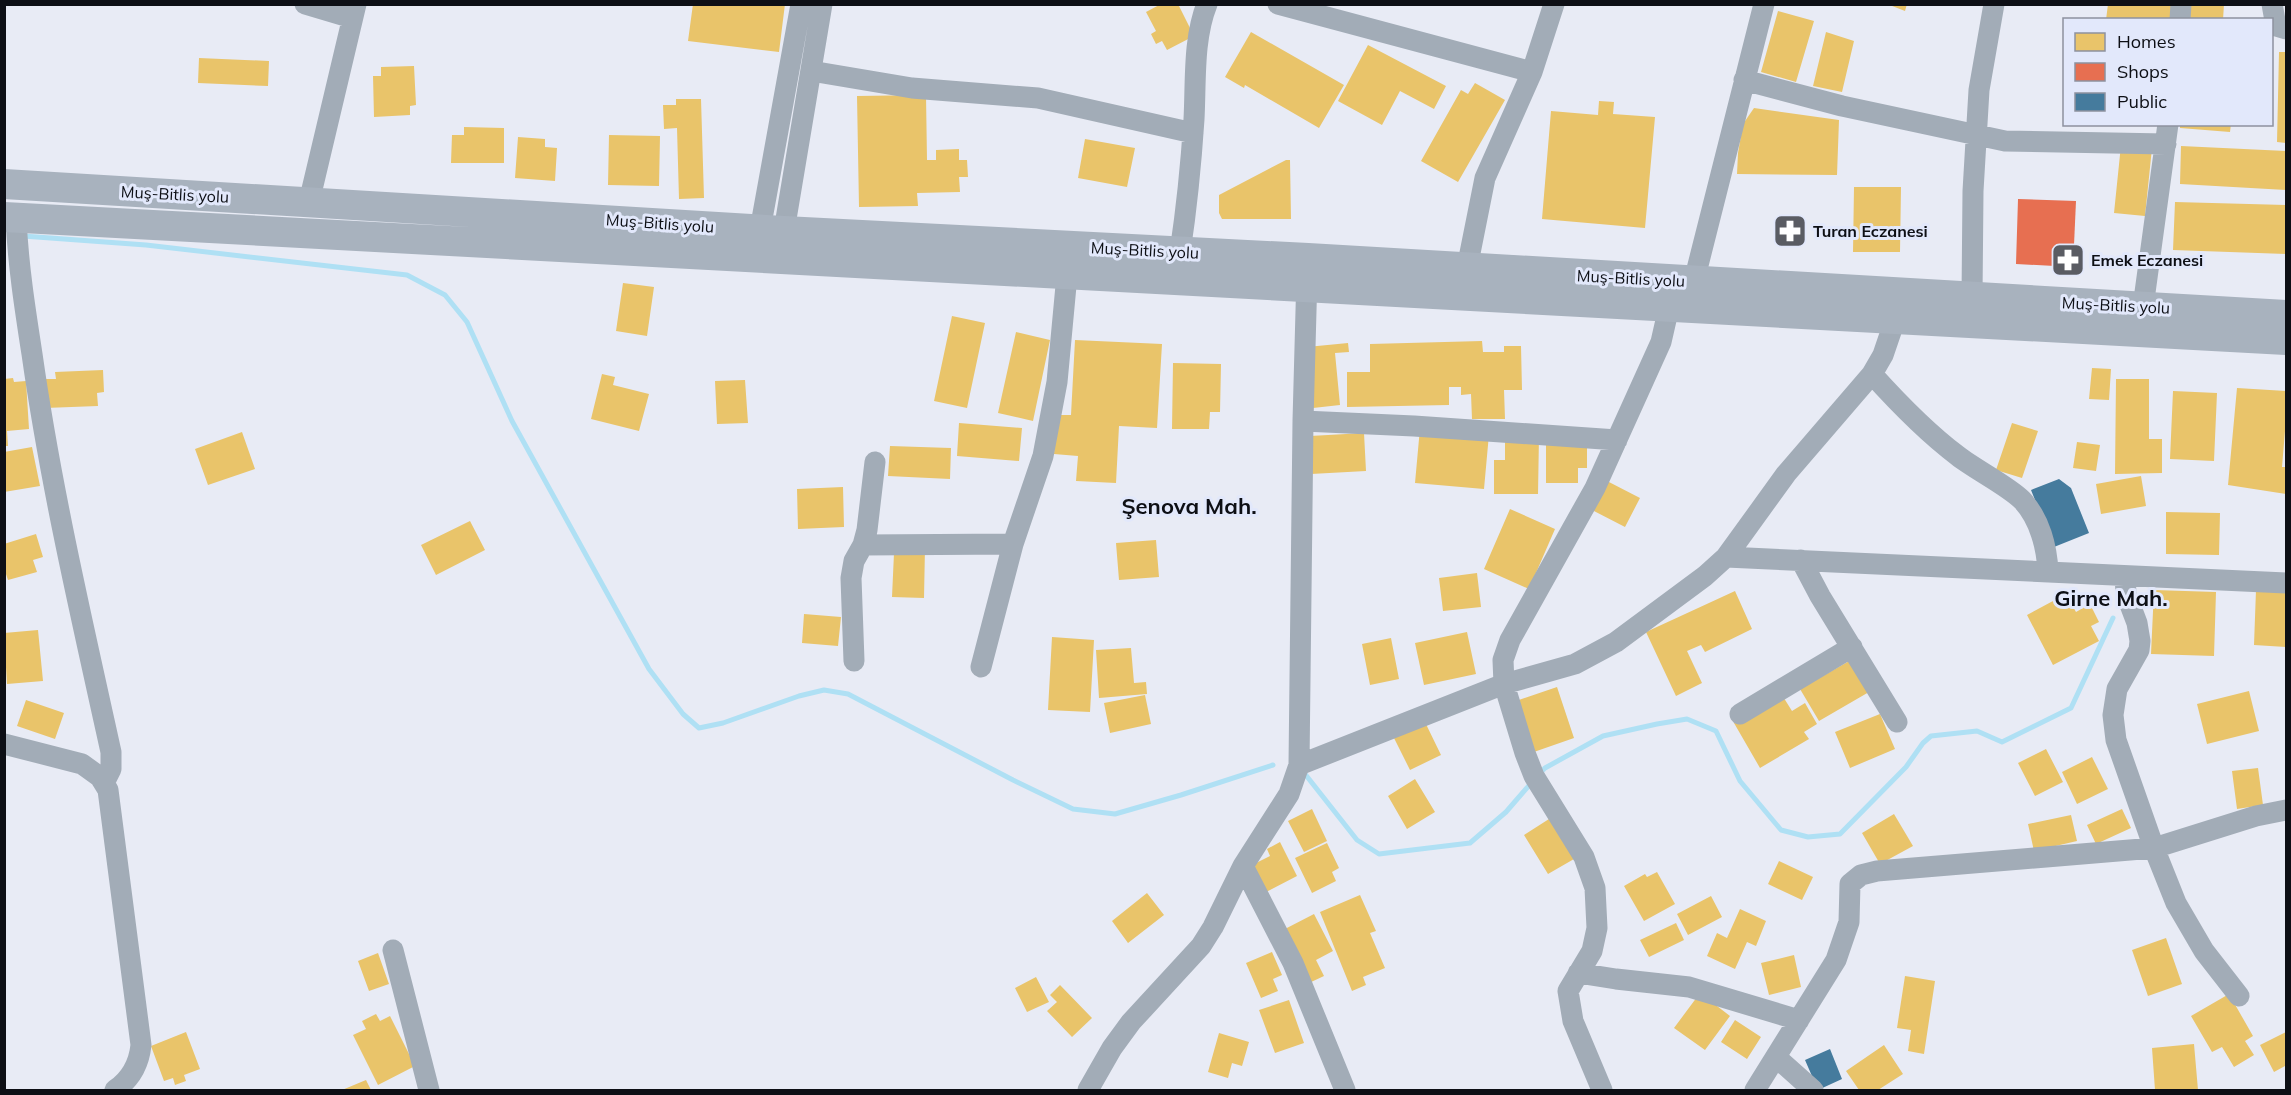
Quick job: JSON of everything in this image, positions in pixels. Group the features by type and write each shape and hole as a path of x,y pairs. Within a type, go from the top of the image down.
{"highway":[{"name":"Muş-Bitlis yolu","path":"4,184 772,230 1067,245 1138,264 1307,273 1669,307 1899,306 1972,297 2286,315"},
{"name":"Muş-Bitlis yolu","path":"12,223 1067,275 1138,264 1180,252 1307,273 1467,268 1694,281 1899,306 2286,340"},
{"path":"1067,245 1067,275"}],"street":[{"path":"305,4 354,11 309,202"},
{"path":"772,230 801,4"},
{"path":"772,230 811,71 822,4"},
{"path":"1180,252 1190,189 1197,56 1202,17 1207,4"},
{"path":"1278,4 1532,72"},
{"path":"1467,268 1485,178 1532,72 1554,4"},
{"path":"1694,281 1764,4"},
{"path":"1972,297 1979,90 1994,4"},
{"path":"2272,4 2276,26 2286,29"},
{"path":"811,71 912,88 1038,98 1193,133"},
{"path":"1744,80 1842,106 2005,141 2167,134 2143,307"},
{"path":"12,223 55,494 111,752 111,769 104,783"},
{"path":"1088,1090 1112,1048 1131,1022 1201,946 1244,866 1289,794 1299,765 1307,273"},
{"path":"981,667 1013,544 1042,456 1051,419 1062,344 1067,275"},
{"path":"1299,765 1504,684 1575,664 1596,654 1635,629 1726,557 1786,474 1872,374 1883,355 1899,306"},
{"path":"1602,1090 1573,1021 1568,991 1592,951 1597,928 1594,888 1584,857 1534,776 1504,684 1503,660 1510,640 1595,488 1661,342 1669,307"},
{"path":"1872,374 1937,440 2022,500 2041,535 2048,572"},
{"path":"1303,421 1617,440"},
{"path":"854,661 851,578 854,561 863,545 869,518 875,462"},
{"path":"863,545 1013,544"},
{"path":"1726,557 2286,583"},
{"path":"1801,561 1897,722"},
{"path":"2125,576 2126,594 2139,633 2139,650 2117,689 2114,702 2114,727 2164,876 2189,928 2240,996"},
{"path":"1740,714 1852,647"},
{"path":"4,744 82,764 95,771 110,797 141,1045 137,1064 132,1073 115,1090"},
{"path":"1755,1090 1836,960 1849,922 1850,884 1862,874 2154,848 2256,816 2286,810"},
{"path":"1244,866 1293,963 1345,1090"},
{"path":"393,950 429,1090"},
{"path":"1578,972 1616,979 1689,987 1799,1020"},
{"path":"1776,1057 1813,1090"}],"building: Homes":[{"path":"693,4 785,4 779,52 688,41"},
{"path":"1161,4 1178,4 1194,36 1167,50 1162,41 1156,44 1151,34 1156,31 1146,12"},
{"path":"1887,4 1907,4 1905,11"},
{"path":"2108,4 2172,4 2170,18 2106,18"},
{"path":"2188,4 2224,4 2223,18 2187,18"},
{"path":"1778,11 1814,21 1796,82 1761,72"},
{"path":"1251,32 1344,85 1319,128 1245,85 1244,88 1225,77"},
{"path":"1826,32 1854,41 1842,92 1813,86"},
{"path":"1368,45 1446,86 1434,109 1400,91 1382,125 1338,101"},
{"path":"2279,52 2286,52 2286,143 2277,142"},
{"path":"199,58 269,61 268,86 198,83"},
{"path":"414,66 416,105 410,106 410,115 374,117 373,76 381,76 381,67"},
{"path":"1475,83 1505,100 1458,182 1421,161 1461,90 1468,94"},
{"path":"926,95 927,160 936,160 936,150 959,149 959,160 967,160 968,177 959,177 960,192 917,193 918,206 859,207 857,96"},
{"path":"676,99 701,99 704,198 679,199 677,128 664,129 663,105 676,105"},
{"path":"1599,101 1614,102 1613,114 1655,117 1645,228 1542,219 1551,111 1598,115"},
{"path":"1754,108 1839,120 1837,175 1737,174 1743,124"},
{"path":"2180,126 2231,126 2230,132 2180,128"},
{"path":"464,127 504,128 504,163 451,163 452,135 464,135"},
{"path":"609,135 660,136 659,186 608,185"},
{"path":"518,137 545,139 545,147 557,148 555,181 515,178"},
{"path":"1085,139 1135,148 1127,187 1078,178"},
{"path":"2121,145 2152,148 2145,216 2114,213"},
{"path":"2181,146 2286,151 2286,190 2180,184"},
{"path":"1290,160 1291,219 1222,219 1219,213 1219,195"},
{"path":"1854,187 1901,187 1900,252 1853,252"},
{"path":"2175,202 2286,205 2286,254 2173,250"},
{"path":"623,283 654,287 647,336 616,331"},
{"path":"952,316 985,323 967,408 934,401"},
{"path":"1016,332 1050,340 1033,421 998,413"},
{"path":"1075,340 1162,344 1157,428 1119,426 1116,483 1076,481 1078,456 1054,454 1056,415 1071,415"},
{"path":"1482,341 1483,352 1504,352 1504,346 1521,346 1522,390 1504,390 1505,419 1472,419 1471,394 1461,395 1461,387 1449,387 1449,405 1347,407 1347,372 1370,372 1370,344"},
{"path":"1348,343 1349,352 1335,353 1340,405 1313,408 1307,347"},
{"path":"1173,363 1221,364 1220,412 1210,412 1209,429 1172,429"},
{"path":"2092,368 2111,369 2109,400 2089,399"},
{"path":"103,370 104,392 97,393 98,406 45,408 44,379 56,379 55,372"},
{"path":"602,374 615,377 613,385 649,394 639,431 591,419"},
{"path":"13,378 14,382 26,381 29,429 7,431 8,446 4,446 4,379"},
{"path":"2116,379 2149,379 2149,439 2162,439 2162,473 2115,474"},
{"path":"745,380 748,423 717,424 715,381"},
{"path":"2237,388 2286,391 2282,467 2286,467 2286,494 2228,485"},
{"path":"2173,391 2217,393 2214,461 2170,459"},
{"path":"959,423 1022,428 1019,461 957,456"},
{"path":"2012,423 2038,431 2022,478 1996,470"},
{"path":"1420,428 1489,434 1484,489 1415,483"},
{"path":"242,432 255,469 208,485 195,449"},
{"path":"1364,433 1366,471 1311,474 1310,436"},
{"path":"1505,435 1539,435 1538,494 1494,494 1494,460 1505,460"},
{"path":"1587,439 1587,468 1578,468 1578,483 1546,483 1546,440"},
{"path":"2077,442 2100,445 2096,471 2073,468"},
{"path":"890,446 951,448 950,479 888,476"},
{"path":"32,447 40,486 4,492 4,452"},
{"path":"2141,476 2146,506 2101,514 2096,484"},
{"path":"1607,481 1640,498 1625,527 1592,510"},
{"path":"843,487 844,527 798,529 797,489"},
{"path":"1510,509 1555,529 1529,589 1484,569"},
{"path":"2166,512 2220,513 2219,555 2166,554"},
{"path":"470,521 485,550 436,575 421,545"},
{"path":"36,534 43,557 33,560 37,572 8,580 4,568 4,544"},
{"path":"1156,540 1159,577 1119,580 1116,543"},
{"path":"925,547 924,598 892,597 894,553"},
{"path":"1477,573 1481,607 1443,611 1439,578"},
{"path":"2154,590 2216,592 2214,656 2151,654"},
{"path":"2256,590 2286,591 2286,647 2254,645"},
{"path":"1735,591 1752,629 1705,652 1701,645 1687,651 1702,683 1676,696 1646,632"},
{"path":"2066,594 2076,612 2090,604 2099,622 2091,626 2099,641 2053,665 2027,615"},
{"path":"804,614 841,617 838,646 802,643"},
{"path":"38,630 43,681 7,684 4,633"},
{"path":"1467,632 1476,674 1424,685 1415,643"},
{"path":"1052,637 1094,640 1090,712 1048,710"},
{"path":"1391,638 1399,679 1370,685 1362,644"},
{"path":"1131,648 1134,683 1146,682 1147,694 1099,698 1096,650"},
{"path":"1851,660 1869,692 1819,721 1800,689"},
{"path":"1557,687 1574,738 1531,753 1513,702"},
{"path":"2249,691 2259,731 2207,744 2197,704"},
{"path":"1145,695 1151,724 1110,733 1104,703"},
{"path":"1782,695 1792,711 1805,703 1817,724 1804,732 1809,739 1760,768 1734,723"},
{"path":"26,700 64,713 55,739 17,726"},
{"path":"1880,714 1895,749 1850,768 1835,732"},
{"path":"1423,718 1441,755 1410,770 1392,734"},
{"path":"2046,749 2063,782 2035,796 2018,763"},
{"path":"2092,757 2108,789 2077,804 2062,772"},
{"path":"2258,768 2263,805 2237,809 2232,771"},
{"path":"1415,779 1435,812 1407,829 1388,796"},
{"path":"1312,809 1327,841 1304,852 1288,821"},
{"path":"2122,809 2131,828 2096,844 2087,825"},
{"path":"1894,814 1913,846 1880,864 1862,833"},
{"path":"2071,815 2077,841 2034,851 2028,824"},
{"path":"1549,819 1574,859 1548,874 1524,835"},
{"path":"1280,842 1297,876 1266,892 1252,865 1270,856 1267,849"},
{"path":"1327,843 1339,868 1332,872 1336,881 1312,893 1295,858"},
{"path":"1779,861 1813,877 1802,900 1768,884"},
{"path":"1657,872 1675,904 1644,921 1624,886 1645,874 1647,877"},
{"path":"1147,893 1164,915 1128,943 1112,921"},
{"path":"1360,895 1376,931 1370,933 1385,968 1363,977 1366,985 1352,991 1320,912"},
{"path":"1711,896 1722,917 1688,935 1677,914"},
{"path":"1740,909 1766,921 1756,946 1747,942 1735,969 1707,956 1717,933 1727,938"},
{"path":"1314,914 1333,951 1316,960 1324,976 1309,983 1283,930"},
{"path":"1676,923 1684,940 1649,957 1640,940"},
{"path":"2166,938 2182,984 2148,996 2132,950"},
{"path":"1272,952 1282,975 1273,979 1278,991 1261,998 1246,963"},
{"path":"378,953 389,984 369,991 358,961"},
{"path":"1794,955 1801,987 1769,995 1761,963"},
{"path":"1905,976 1935,981 1924,1054 1908,1051 1911,1030 1897,1028"},
{"path":"1036,977 1049,1002 1027,1012 1015,988"},
{"path":"1060,985 1092,1018 1072,1037 1047,1011 1057,1002 1050,995"},
{"path":"1700,993 1730,1016 1705,1050 1674,1028"},
{"path":"2229,994 2253,1036 2245,1041 2254,1055 2234,1067 2222,1047 2212,1052 2191,1016"},
{"path":"1289,1000 1304,1043 1275,1053 1259,1010"},
{"path":"376,1014 380,1021 390,1016 415,1066 378,1085 353,1035 366,1029 362,1021"},
{"path":"1735,1020 1761,1037 1747,1059 1721,1042"},
{"path":"186,1032 200,1069 184,1075 186,1081 175,1085 173,1078 164,1081 151,1046"},
{"path":"2286,1032 2286,1069 2285,1066 2274,1072 2260,1045"},
{"path":"1219,1033 1249,1042 1242,1066 1232,1063 1228,1078 1208,1072"},
{"path":"2194,1044 2198,1090 2155,1090 2152,1048"},
{"path":"1884,1045 1903,1074 1878,1090 1859,1090 1846,1071"},
{"path":"366,1080 371,1090 342,1090"}],"building: Shops":[{"path":"2018,199 2076,201 2073,267 2016,264"}],"building: Public":[{"path":"2059,479 2071,488 2089,533 2054,547 2031,490"},
{"path":"1830,1049 1842,1079 1818,1090 1805,1060"}],"waterway":[{"path":"23,236 146,245 407,275 445,295 467,322 512,421 649,669 683,714 699,728 723,723 799,696 824,690 848,694 1073,809 1115,814 1273,765"},
{"path":"1540,773 1603,736 1687,719 1716,731 1740,781 1781,830 1808,837 1840,834 1906,767 1923,743 1931,736 1977,731 2002,742 2071,708 2113,618"},
{"path":"1305,774 1357,840 1379,854 1470,843 1506,812 1532,782"}],"place":[{"name":"Turan Eczanesi","path":"1790,231"},
{"name":"Emek Eczanesi","path":"2068,260"}],"district":[{"name":"Şenova Mah.","path":"1189,506"},
{"name":"Girne Mah.","path":"2111,598"}]}
